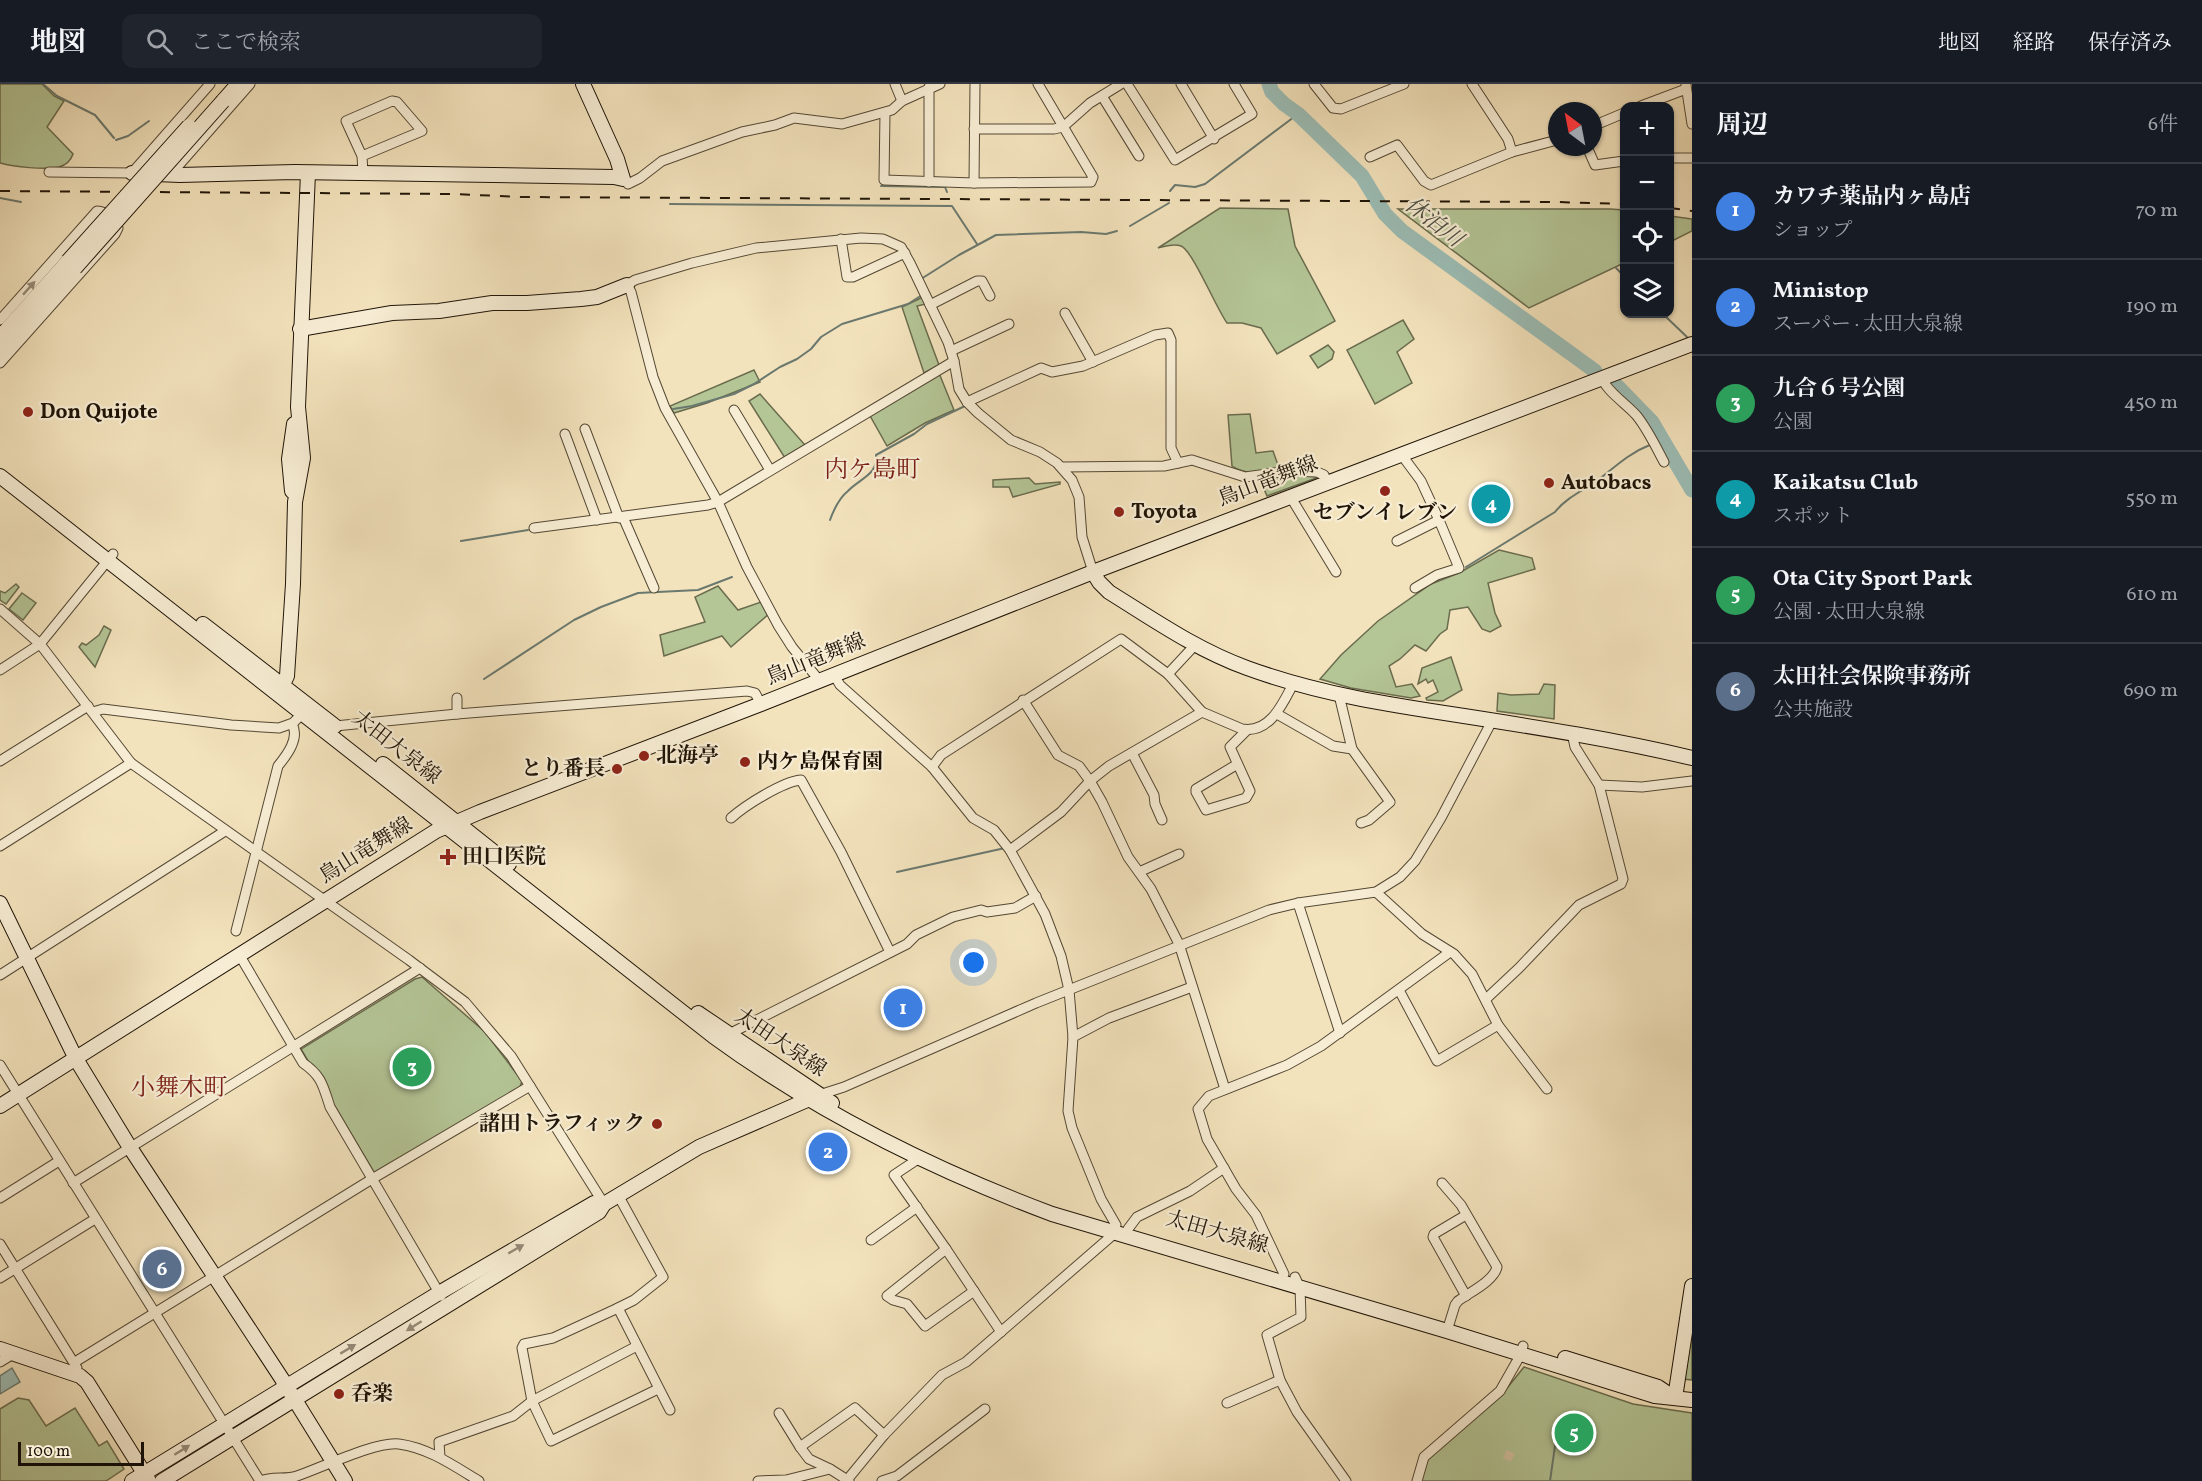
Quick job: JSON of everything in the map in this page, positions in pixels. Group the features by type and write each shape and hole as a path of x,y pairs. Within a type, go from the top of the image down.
{"street":[{"path":"132,173 219,91 238,84"},
{"path":"171,174 250,84"},
{"path":"49,172 363,173 623,179 583,84"},
{"path":"895,84 902,101"},
{"path":"628,184 662,161 742,132 768,127 794,118 842,124 885,113 902,101 940,84"},
{"path":"974,183 975,84"},
{"path":"885,113 884,180 974,183 1083,184 1091,182 1093,177 1038,84"},
{"path":"974,129 1063,127 1121,84"},
{"path":"1127,84 1175,160 1214,139 1252,114 1234,84"},
{"path":"1181,84 1214,139"},
{"path":"1314,84 1334,108 1341,109 1404,84"},
{"path":"1472,84 1508,139 1512,152"},
{"path":"928,182 929,87"},
{"path":"1650,102 1686,87 1692,124"},
{"path":"0,352 70,264 219,91"},
{"path":"1102,96 1139,156"},
{"path":"362,156 422,130 398,102 392,101 346,121 362,156 363,173"},
{"path":"1602,122 1620,115"},
{"path":"1371,157 1397,145 1424,181 1431,186 1512,152 1548,142"},
{"path":"1591,156 1595,165 1620,162"},
{"path":"1674,158 1692,158"},
{"path":"281,690 288,676 295,502 303,458 298,407 308,173"},
{"path":"0,320 70,264 118,230 105,213 97,211 70,264 0,363"},
{"path":"300,330 392,313 439,311 492,303 527,303 597,297 658,272 756,248 841,239 883,239 901,247 905,254 953,356 959,389 967,402 1011,440 1047,456 1068,473 1078,492 1082,537 1093,572 1109,592 1196,645 1246,668 1293,684 1339,695 1572,733 1692,758"},
{"path":"841,239 847,277 853,277 905,254"},
{"path":"0,337 70,264"},
{"path":"930,305 976,281 982,281 990,296"},
{"path":"627,285 631,292 653,377 665,408 718,502 747,567 778,625 819,681"},
{"path":"1065,313 1093,362"},
{"path":"534,528 718,502 953,356 1009,324"},
{"path":"967,402 1041,368 1052,372 1093,362 1155,335 1163,333 1170,335 1171,448 1178,463"},
{"name":"鳥山竜舞線","path":"0,1106 436,831 1093,572 1692,344"},
{"path":"1602,378 1605,386 1628,405 1644,426 1664,462"},
{"path":"734,410 770,470"},
{"path":"585,429 621,517 654,588"},
{"path":"566,434 597,520"},
{"path":"1401,454 1421,481 1459,568 1437,575 1415,588"},
{"path":"1062,467 1164,466 1192,460 1252,477 1281,472 1317,472 1323,475 1327,482"},
{"name":"太田大泉線","path":"0,465 110,557"},
{"name":"太田大泉線","path":"0,476 110,557 728,1039 813,1097 918,1159 1009,1198 1052,1214 1120,1229 1293,1280"},
{"path":"1290,496 1336,572"},
{"path":"1397,541 1439,520"},
{"path":"0,670 40,644 110,557"},
{"path":"0,609 40,644 131,763 465,1002 511,1056 604,1204"},
{"path":"932,767 941,755 1023,700 1121,639 1168,674 1202,712 1247,730"},
{"path":"1168,674 1196,645"},
{"path":"834,675 840,685 932,767 973,818 994,830 1010,850 1036,896 1061,956 1069,990 1073,1038 1068,1111 1072,1128 1101,1199 1120,1229"},
{"path":"1236,765 1196,789 1206,810 1246,798 1249,794 1250,791 1236,765 1230,747 1247,730 1259,726 1277,714 1293,684"},
{"path":"335,726 747,691 755,693 761,704"},
{"path":"1339,695 1352,749 1390,802 1369,820 1361,823"},
{"path":"457,698 457,714"},
{"path":"1023,700 1058,755 1079,766 1090,781 1128,857 1139,872 1179,944 1225,1089"},
{"path":"0,761 90,709 279,728 292,724 306,710"},
{"name":"太田大泉線","path":"306,710 335,726 452,824"},
{"path":"1010,850 1061,812 1090,781 1132,753 1202,712"},
{"path":"1277,714 1333,746 1352,749"},
{"path":"162,1481 599,1212 604,1204 699,1147 1179,944 1269,910 1298,903 1376,892 1400,877 1415,861 1441,818 1492,721"},
{"path":"236,931 278,766 288,755 292,742 295,730 292,724"},
{"path":"1486,999 1519,968 1574,909 1621,884 1623,879 1599,785 1575,747 1572,733"},
{"path":"1132,753 1154,795 1162,820"},
{"path":"0,846 131,763"},
{"path":"731,818 772,790 801,780 890,952"},
{"path":"1599,785 1642,787 1692,781"},
{"path":"0,975 225,831"},
{"path":"1139,872 1179,854"},
{"path":"1376,892 1422,934 1450,951 1472,974 1498,1025 1547,1089"},
{"path":"728,1039 735,1031 907,944 916,935 952,917 981,910 987,912 1015,908 1036,896"},
{"path":"0,903 76,1059 129,1146 216,1277 345,1481"},
{"path":"1298,903 1340,1033"},
{"path":"1346,1481 1297,1413 1280,1380 1267,1335 1302,1317 1293,1280 1256,1215 1236,1189 1207,1139 1198,1109 1209,1096 1287,1065 1321,1046 1450,951"},
{"path":"240,956 303,1063 316,1072 322,1082 330,1107 447,1306"},
{"path":"73,1183 129,1146 420,968"},
{"path":"1073,1038 1109,1018 1191,987"},
{"path":"1399,990 1437,1061 1498,1025"},
{"path":"0,1065 260,1481 295,1477 332,1461 387,1444 398,1444 440,1457 479,1481"},
{"path":"0,1362 7,1352 77,1369 155,1314 372,1179 530,1086"},
{"name":"太田大泉線","path":"813,1097 955,1167 1005,1188 1120,1229 1522,1350 1655,1396 1692,1400"},
{"path":"918,1159 894,1175 1001,1332"},
{"path":"0,1198 59,1161"},
{"path":"779,1413 809,1459 823,1464 848,1480 884,1435 942,1374 966,1362 1120,1229 1137,1217 1190,1191 1224,1168"},
{"path":"1442,1183 1466,1215 1497,1267 1496,1273 1491,1278 1455,1305 1448,1327"},
{"path":"618,1195 663,1278 634,1300 618,1308 553,1338 524,1344 522,1348 532,1401 551,1441 658,1389"},
{"path":"132,1481 147,1477 224,1425 439,1293 594,1203 604,1204"},
{"path":"871,1240 917,1207"},
{"path":"1466,1215 1434,1234 1433,1237 1466,1296"},
{"path":"0,1278 95,1219"},
{"path":"0,1244 147,1477"},
{"path":"946,1249 887,1296 907,1304 925,1326 974,1291"},
{"path":"1675,1398 1692,1286"},
{"path":"618,1308 670,1410"},
{"path":"440,1457 439,1442 513,1416 532,1401 636,1346"},
{"path":"1417,1481 1424,1457 1500,1391 1522,1350"},
{"path":"1227,1402 1280,1380"},
{"path":"800,1447 855,1408 884,1435"},
{"path":"882,1481 897,1476 985,1409"},
{"path":"758,1481 786,1480 830,1469"}],"green space":[{"path":"0,84 42,84 54,96 64,101 47,127 73,154 68,162 59,167 46,168 0,163"},
{"path":"1220,208 1288,209 1295,246 1335,321 1277,354 1261,328 1242,323 1227,323 1186,250 1175,245 1158,248"},
{"path":"1398,209 1620,210 1620,265 1529,308"},
{"path":"1674,217 1692,219 1692,231 1674,240"},
{"path":"923,297 926,304 917,306 939,365 924,373 902,307"},
{"path":"1403,320 1414,339 1397,352 1412,383 1375,404 1347,350"},
{"path":"1328,345 1334,352 1332,359 1318,368 1310,356"},
{"path":"754,370 760,382 674,413 670,406"},
{"path":"939,373 954,410 925,423 887,446 869,414"},
{"path":"760,394 805,445 785,458 749,401"},
{"path":"1250,414 1256,453 1273,451 1279,468 1249,472 1232,466 1228,415"},
{"path":"1290,474 1319,477 1267,496 1260,480"},
{"path":"1029,478 1035,484 1060,482 1060,484 1013,497 1009,487 993,487 993,480"},
{"path":"1499,550 1532,558 1535,569 1488,583 1495,613 1501,626 1490,632 1482,629 1468,607 1450,610 1447,629 1426,651 1415,645 1389,666 1396,687 1412,684 1420,696 1411,698 1351,688 1320,679 1341,655 1378,621 1431,584 1459,573"},
{"path":"16,584 19,587 6,604 0,600 0,591 5,593"},
{"path":"718,586 738,610 764,601 770,613 731,647 722,636 664,656 660,635 705,622 695,597"},
{"path":"22,593 36,603 23,620 9,609"},
{"path":"104,626 111,630 95,667 79,647 82,643 86,645 99,635"},
{"path":"1451,657 1462,690 1443,701 1427,700 1426,698 1438,692 1433,680 1428,683 1426,679 1418,684 1422,668"},
{"path":"1544,684 1555,685 1554,719 1497,711 1498,693 1539,694"},
{"path":"422,977 485,1032 522,1081 520,1087 375,1174 301,1049 415,979"},
{"path":"430,1303 427,1315 304,1387 302,1383"},
{"path":"1692,1323 1692,1380 1683,1379"},
{"path":"1524,1367 1633,1404 1692,1413 1692,1481 1421,1481 1427,1458 1508,1387"},
{"path":"18,1398 29,1400 46,1426 75,1408 99,1446 107,1441 124,1469 106,1481 0,1481 0,1409"}],"water":[{"path":"12,1368 20,1382 0,1394 0,1376"}],"waterway":[{"path":"43,84 57,96 95,115 114,138"},
{"name":"休泊川","path":"1269,84 1272,92 1284,104 1298,114 1362,176 1385,214 1402,231 1595,371"},
{"path":"1170,191 1175,185 1195,187 1205,184 1298,114"},
{"path":"116,140 128,136 149,121"},
{"path":"881,186 945,187 947,192"},
{"path":"0,198 21,202"},
{"path":"1130,226 1169,203"},
{"path":"670,204 952,206 977,244"},
{"path":"921,279 996,235 1081,232 1106,234 1117,231"},
{"path":"1616,268 1620,272"},
{"path":"673,409 734,394 797,359 811,349 821,337 842,324 908,304 922,295"},
{"path":"1667,318 1687,337"},
{"name":"休泊川","path":"1615,384 1652,422 1692,490"},
{"path":"830,520 842,497 871,472 876,462 876,455 927,424 965,406"},
{"path":"1466,567 1555,512 1569,499 1597,481 1623,460 1652,444"},
{"path":"461,541 528,530"},
{"path":"484,679 574,620 601,607 638,593 698,590 732,577"},
{"path":"897,872 1005,848"},
{"path":"1550,1481 1558,1425"}],"tunnel":[{"path":"1507,1460 1512,1449"}],"railway":[{"path":"0,191 453,194 522,197 1620,204"},
{"path":"1674,209 1692,211"}],"place":[{"name":"Don Quijote","path":"28,412"},
{"name":"Autobacs","path":"1549,483"},
{"name":"セブンイレブン","path":"1385,491"},
{"name":"Kaikatsu Club","path":"1491,504"},
{"name":"Toyota","path":"1119,512"},
{"name":"北海亭","path":"644,756"},
{"name":"内ケ島保育園","path":"745,762"},
{"name":"とり番長","path":"617,769"},
{"name":"田口医院","path":"448,857"},
{"name":"カワチ薬品内ヶ島店","path":"903,1008"},
{"name":"九合６号公園","path":"412,1067"},
{"name":"諸田トラフィック","path":"657,1124"},
{"name":"Ministop","path":"828,1152"},
{"name":"太田社会保険事務所","path":"162,1269"},
{"name":"呑楽","path":"339,1394"},
{"name":"Ota City Sport Park","path":"1574,1433"}],"district":[{"name":"内ケ島町","path":"872,471"},
{"name":"小舞木町","path":"179,1089"}]}
